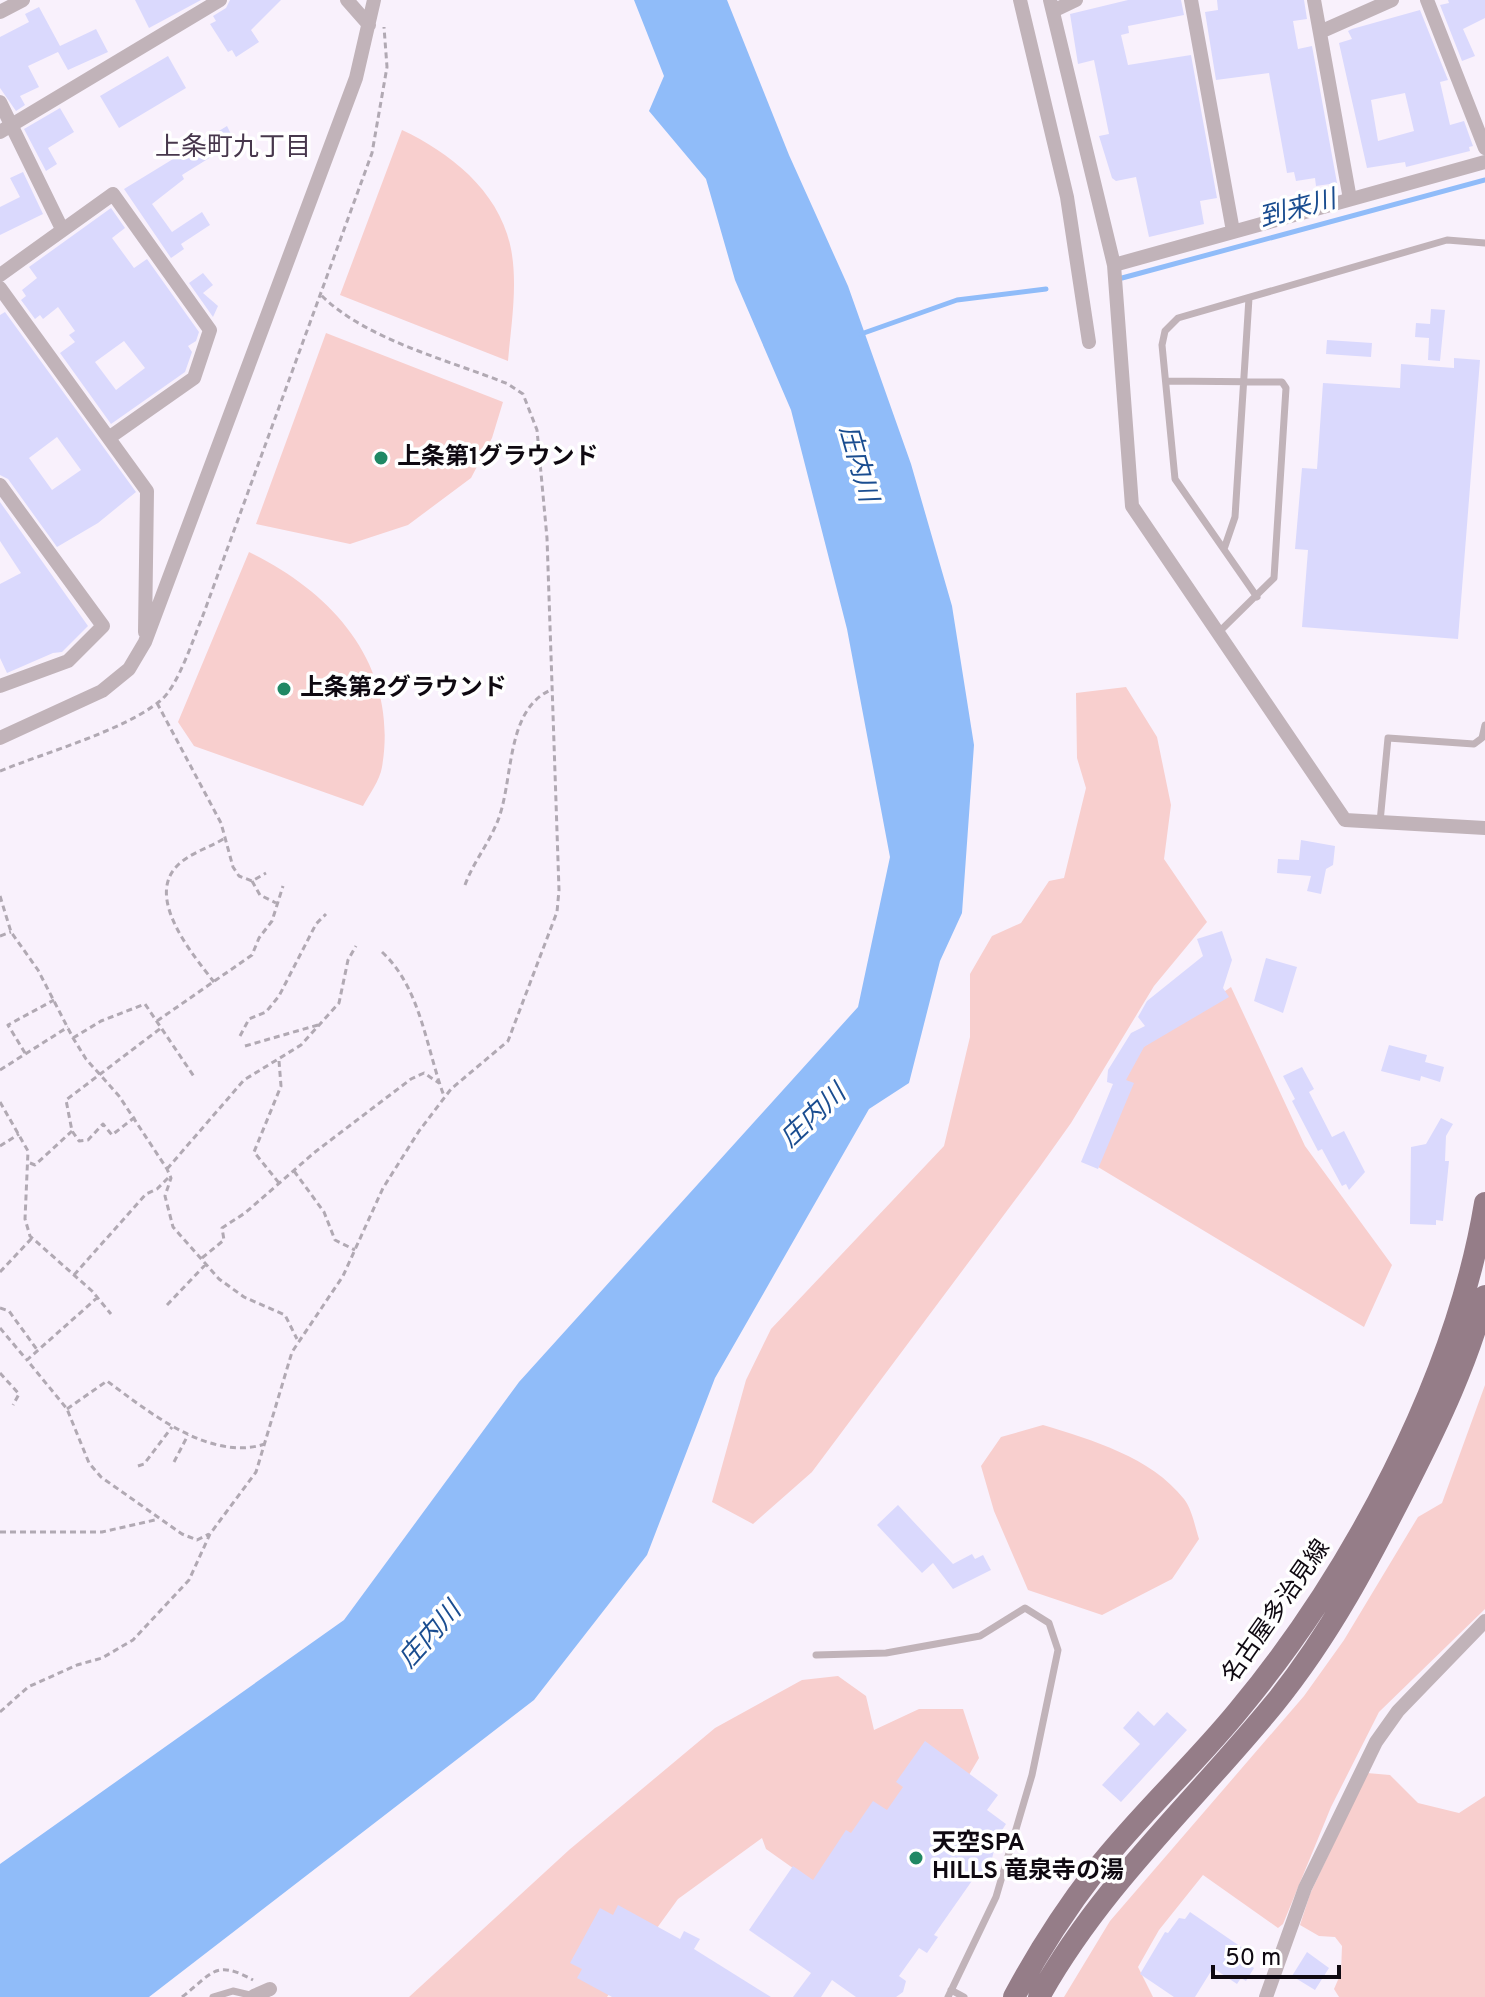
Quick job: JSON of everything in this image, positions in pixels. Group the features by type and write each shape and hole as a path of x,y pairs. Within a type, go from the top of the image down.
{"main road":[{"name":"名古屋多治見線","path":"1014,1997 1050,1934 1096,1869 1267,1676 1356,1543 1426,1398 1457,1314 1485,1203"},
{"name":"名古屋多治見線","path":"1039,1997 1103,1898 1251,1732 1331,1626 1357,1584 1447,1405 1485,1296"}],"street":[{"path":"0,12 23,0"},
{"path":"6,129 220,0"},
{"path":"347,0 369,25"},
{"path":"1020,0 1067,197 1089,342"},
{"path":"1076,0 1052,5 1114,265 1132,506 1345,820 1485,828"},
{"path":"1191,0 1233,231"},
{"path":"1314,0 1350,199"},
{"path":"1320,32 1392,0"},
{"path":"1427,0 1485,148"},
{"path":"0,738 102,691 129,669 145,642 356,78 374,2"},
{"path":"0,102 6,129 62,229"},
{"path":"1114,265 1485,162"},
{"path":"0,275 113,194 210,330 194,378 110,437"},
{"path":"0,288 147,491 145,642"},
{"path":"0,485 103,626 68,661 1,684"},
{"path":"1266,1997 1305,1888 1376,1742 1398,1711 1485,1621"},
{"path":"255,1996 270,1989"}],"lane":[{"path":"1257,597 1175,479 1162,345 1165,331 1178,318 1447,240 1485,243"},
{"path":"1224,549 1235,517 1249,298"},
{"path":"1166,381 1282,382 1286,388 1274,578 1218,633"},
{"path":"1380,822 1388,738 1474,744 1482,738 1485,725"},
{"path":"816,1655 886,1653 980,1636 1025,1608 1049,1623 1058,1650 1032,1775 996,1897 949,1994 964,1997"},
{"path":"213,1997 233,1991 255,1996"}],"path":[{"path":"0,771 40,758 157,703 171,685 202,618 372,153 387,67 386,31 374,2"},
{"path":"0,1712 28,1687 77,1665 102,1658 133,1640 189,1580 210,1534 248,1487 298,1341 329,1299 356,1251 389,1179 444,1097 508,1041 557,912 550,575 537,430 523,394 508,384 380,335 340,314 321,295"},
{"path":"465,885 503,808 511,760 528,706 553,689"},
{"path":"157,703 221,823 233,867 239,876 252,881 260,895 276,903"},
{"path":"214,982 180,938 169,898 170,877 181,862 225,838"},
{"path":"252,881 266,873"},
{"path":"157,1021 252,955 272,921 283,886"},
{"path":"0,896 11,932 38,970 73,1038 135,1117 167,1169 170,1176 165,1196 170,1219 201,1259 244,1297 281,1311 298,1341"},
{"path":"240,1036 249,1019 271,1007 316,924 326,914"},
{"path":"0,936 11,932"},
{"path":"167,1169 244,1080 254,1071 279,1061 339,1003 348,960 356,946"},
{"path":"382,952 403,974 415,1001 444,1097"},
{"path":"25,1053 8,1025 54,1000"},
{"path":"73,1038 101,1021 145,1004 195,1078"},
{"path":"245,1046 319,1025"},
{"path":"0,1070 68,1027"},
{"path":"135,1117 112,1135 103,1124 83,1141 72,1131 66,1100 161,1028"},
{"path":"279,1061 281,1086 254,1152 279,1183"},
{"path":"201,1259 224,1240 222,1228 411,1079 424,1073 439,1083"},
{"path":"0,1102 28,1151 25,1219 32,1238 98,1297 111,1314"},
{"path":"28,1162 35,1165 72,1131"},
{"path":"0,1146 19,1134"},
{"path":"294,1171 324,1212 335,1240 356,1251"},
{"path":"74,1275 146,1194 157,1189 170,1176"},
{"path":"0,1272 32,1238"},
{"path":"167,1305 206,1264"},
{"path":"27,1360 98,1297"},
{"path":"0,1308 9,1311 38,1351"},
{"path":"1,1332 67,1409 89,1463 111,1486 157,1520 192,1538 210,1534"},
{"path":"0,1373 19,1394 13,1405"},
{"path":"67,1409 107,1381 188,1435 242,1450 265,1444"},
{"path":"138,1466 144,1464 172,1426"},
{"path":"174,1462 188,1435"},
{"path":"0,1532 102,1532 157,1520"},
{"path":"182,1997 216,1970 229,1967 270,1989"}],"shaded area":[{"path":"402,130 438,150 471,177 485,192 505,228 514,277 508,361 340,295"},
{"name":"上条第1グラウンド","path":"326,333 503,402 492,438 471,478 408,525 350,544 256,524"},
{"name":"上条第2グラウンド","path":"249,552 280,569 333,611 354,637 370,665 380,697 385,730 381,772 363,806 194,746 178,722"},
{"path":"1126,687 1157,737 1171,805 1164,859 1207,922 1154,986 1071,1123 1039,1168 812,1472 753,1524 712,1502 746,1380 771,1329 944,1146 970,1037 970,974 992,936 1021,923 1049,881 1064,878 1086,788 1077,758 1076,693"},
{"path":"1231,987 1305,1146 1392,1265 1364,1327 1093,1164 1136,1052"},
{"path":"1485,1385 1485,1609 1379,1712 1331,1807 1283,1924 1278,1928 1203,1875 1159,1930 1138,1967 1153,1997 1064,1997 1110,1921 1304,1696 1344,1640 1418,1517 1442,1503"},
{"path":"1043,1425 1100,1444 1138,1461 1170,1484 1184,1499 1199,1539 1172,1579 1102,1615 1028,1590 994,1511 981,1466 1001,1437"},
{"path":"838,1676 866,1696 874,1730 919,1709 963,1709 979,1758 938,1827 814,1883 766,1849 762,1838 678,1899 607,1997 409,1997 569,1850 715,1728 802,1680"},
{"path":"1367,1773 1390,1775 1418,1803 1459,1813 1485,1796 1485,1997 1339,1997 1334,1989 1341,1973 1342,1946 1335,1937 1319,1936 1300,1925 1310,1894"}],"water":[{"name":"庄内川","path":"634,0 727,0 789,155 848,286 911,464 952,606 974,745 962,913 940,961 909,1083 869,1109 715,1378 647,1555 534,1700 149,1997 0,1997 0,1864 344,1620 519,1382 858,1007 890,857 847,629 791,410 735,280 706,179 649,111 664,76"}],"building":[{"path":"135,0 201,0 149,28"},
{"path":"230,0 281,0 251,30 259,42 236,57 232,50 228,52 210,24 216,21 213,16 226,8"},
{"path":"1128,0 1181,0 1184,15 1128,26 1129,33 1121,35 1128,65 1191,55 1217,198 1200,201 1204,224 1149,237 1136,177 1116,181 1112,178 1099,136 1109,134 1094,60 1078,64 1070,14"},
{"path":"1217,0 1304,0 1307,19 1293,21 1298,49 1312,46 1337,183 1316,186 1315,178 1296,181 1294,172 1287,173 1269,73 1216,80 1205,12 1218,10"},
{"path":"1448,0 1485,0 1485,18 1463,29 1475,56 1462,61 1440,5 1449,3"},
{"path":"39,7 60,46 96,29 108,52 68,70 58,52 28,66 39,87 20,96 25,105 16,111 0,88 0,37 29,22 25,14"},
{"path":"1420,10 1448,80 1440,82 1450,125 1464,121 1473,146 1469,147 1470,151 1406,167 1405,162 1367,168 1339,43 1352,39 1348,31","holes":["1405,93 1414,131 1378,141 1371,100"]},
{"path":"168,56 186,88 119,128 100,96"},
{"path":"60,108 74,132 48,148 57,164 46,171 24,129"},
{"path":"227,126 235,142 182,175 184,179 152,204 172,232 202,212 210,225 181,244 184,249 171,258 124,189"},
{"path":"23,172 43,214 0,235 0,207 20,197 10,178"},
{"path":"111,208 125,228 112,238 134,268 147,259 199,332 196,341 188,346 192,352 185,372 111,424 60,353 75,342 69,335 75,331 58,307 43,319 40,315 35,319 21,300 26,296 22,290 37,278 29,267","holes":["124,341 145,368 116,390 95,362"]},
{"path":"203,273 213,285 203,293 218,306 213,317 189,283"},
{"path":"1431,309 1445,310 1440,361 1428,360 1429,338 1415,337 1416,323 1430,324"},
{"path":"5,312 136,492 98,523 57,547 8,479 0,475 0,315","holes":["57,437 81,470 52,490 29,458"]},
{"path":"1327,340 1372,343 1371,357 1326,354"},
{"path":"1454,358 1480,360 1458,639 1302,627 1308,550 1295,549 1302,468 1317,469 1323,383 1400,388 1401,364 1454,368"},
{"path":"0,502 88,626 62,652 7,673 0,658 0,584 21,573 0,541"},
{"path":"1301,840 1335,846 1333,865 1326,869 1321,894 1307,891 1311,876 1277,873 1278,859 1299,860"},
{"path":"1222,931 1232,960 1223,988 1229,997 1144,1047 1126,1080 1134,1083 1098,1169 1081,1162 1113,1084 1107,1082 1108,1070 1131,1033 1145,1026 1138,1017 1147,1001 1203,956 1197,939"},
{"path":"1266,958 1297,967 1283,1013 1254,1001"},
{"path":"1389,1045 1427,1055 1425,1062 1444,1067 1440,1082 1421,1076 1420,1081 1381,1071"},
{"path":"1302,1067 1314,1089 1309,1092 1332,1137 1344,1131 1365,1172 1349,1190 1346,1184 1342,1186 1322,1149 1318,1151 1292,1101 1295,1099 1283,1076"},
{"path":"1441,1118 1453,1124 1446,1136 1445,1161 1449,1161 1443,1221 1436,1220 1436,1225 1410,1224 1411,1147 1426,1144"},
{"path":"898,1505 953,1564 972,1554 975,1559 983,1555 991,1570 953,1589 933,1563 922,1573 877,1525"},
{"path":"1138,1711 1154,1726 1167,1712 1187,1730 1121,1802 1102,1785 1140,1744 1123,1728"},
{"path":"925,1741 998,1795 987,1810 1006,1824 997,1838 990,1867 982,1879 976,1875 934,1935 938,1937 927,1953 919,1948 899,1976 906,1981 903,1992 896,1997 856,1997 832,1980 821,1997 793,1997 811,1973 749,1930 793,1866 813,1880 846,1830 851,1833 873,1801 887,1810 903,1787 896,1782"},
{"path":"618,1905 680,1939 684,1931 700,1939 694,1949 771,1997 612,1997 577,1978 582,1969 570,1963 600,1908 613,1915"},
{"path":"1190,1912 1247,1951 1241,1959 1254,1968 1246,1981 1241,1978 1237,1984 1213,1968 1195,1997 1174,1997 1140,1974 1165,1932 1168,1933 1179,1918 1185,1919"},
{"path":"1307,1952 1329,1968 1315,1990 1292,1976"}],"waterway":[{"name":"到来川","path":"1122,278 1485,180"},
{"name":"到来川","path":"861,334 957,300 1046,289"}],"place":[{"name":"上条第1グラウンド","path":"381,458"},
{"name":"上条第2グラウンド","path":"284,689"},
{"name":"天空SPA HILLS 竜泉寺の湯","path":"916,1858"}],"district":[{"name":"上条町九丁目","path":"233,148"}]}
